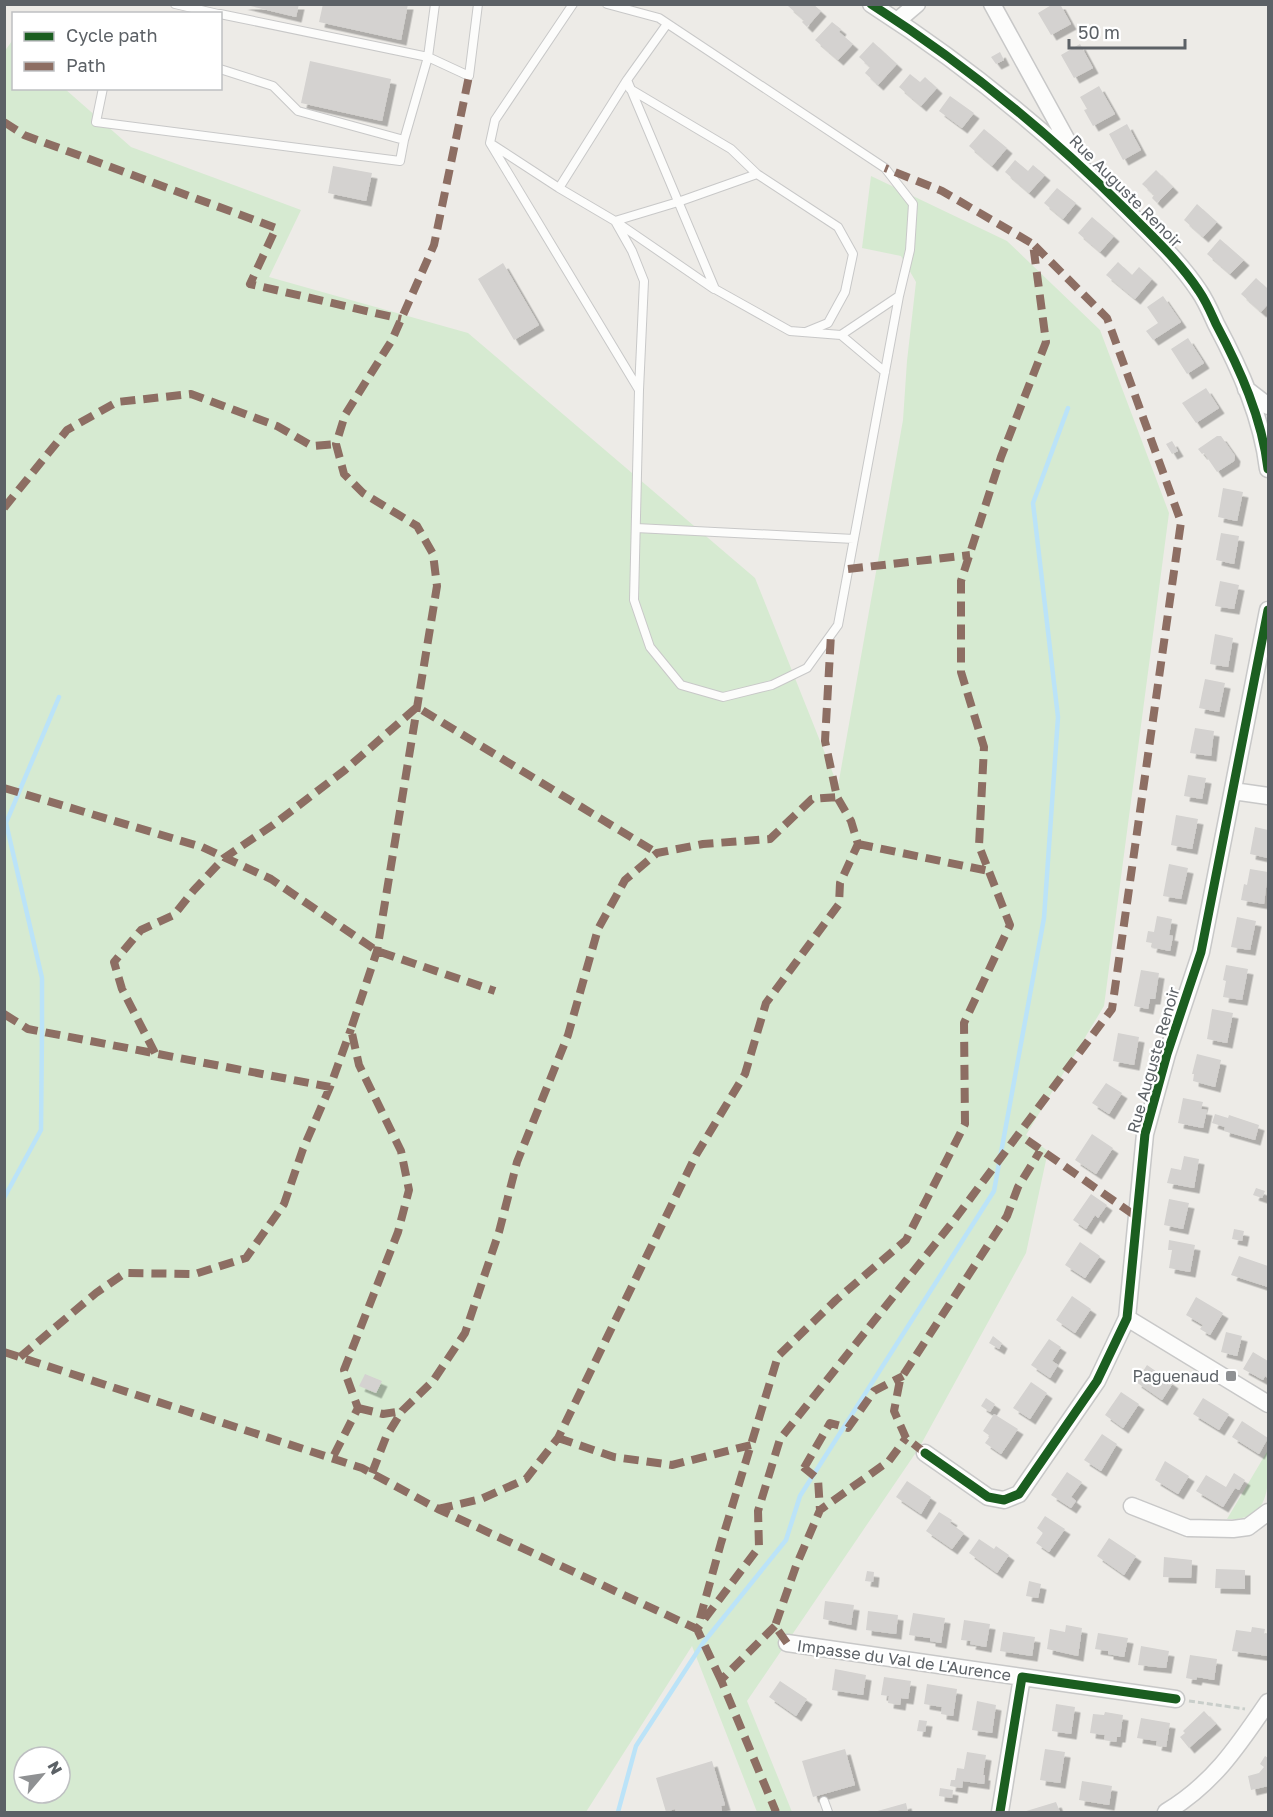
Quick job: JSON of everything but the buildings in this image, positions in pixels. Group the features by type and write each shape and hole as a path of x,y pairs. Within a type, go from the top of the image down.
{"street":[{"name":"Rue Auguste Renoir","path":"871,4 998,94 1080,163 1158,241 1199,291 1235,358 1265,444 1269,469"},
{"path":"897,21 918,4"},
{"name":"Rue Auguste Renoir","path":"993,4 1080,163"},
{"path":"1246,388 1269,406"},
{"name":"Rue Auguste Renoir","path":"925,1453 988,1497 1004,1500 1019,1494 1097,1381 1127,1318 1145,1134 1167,1054 1201,952 1269,610"},
{"path":"1233,791 1269,796"},
{"path":"1127,1318 1269,1404"},
{"path":"1132,1506 1188,1528 1248,1527 1269,1512"},
{"name":"Impasse du Val de L'Aurence","path":"787,1642 1176,1699"},
{"name":"Impasse du Val de L'Aurence","path":"1000,1812 1022,1677"},
{"path":"1166,1812 1189,1799 1207,1783 1232,1754 1265,1707"}],"lane":[{"path":"175,4 211,12"},
{"path":"103,90 96,122 400,161 428,57 435,4"},
{"path":"222,14 428,57 469,76 478,4"},
{"path":"573,4 495,120 490,143 639,390"},
{"path":"607,4 659,18 885,168 913,204 910,250 899,296 838,625 807,668 772,685 723,697 681,685 650,647 634,600 644,281 632,251 615,221"},
{"path":"559,188 667,24"},
{"path":"222,70 273,86 298,111 404,140"},
{"path":"628,85 731,148 758,174 838,227 853,254 845,292 828,323 806,332"},
{"path":"628,85 715,290"},
{"path":"490,143 615,221 715,290 790,331 841,335 885,372"},
{"path":"615,221 758,174"},
{"path":"841,335 899,296"},
{"path":"636,528 854,539"},
{"path":"824,1801 828,1812"}],"path":[{"path":"1176,1699 1265,1707"}],"green space":[{"path":"12,41 12,90 66,90 131,147 301,210 269,277 468,333 755,578 838,786 903,420 916,282 901,256 862,248 871,176 1007,241 1100,330 1169,513 1104,1006 1026,1135 1048,1151 1026,1253 919,1448 747,1701 792,1812 757,1812 692,1646 586,1812 5,1812 4,52"},
{"path":"1268,1450 1267,1487 1260,1507 1253,1514 1242,1518 1227,1519"}],"waterway":[{"path":"618,1812 636,1746 703,1643 786,1540 800,1496 994,1191 1044,918 1058,717 1033,503 1068,408"},
{"path":"4,1198 41,1130 42,1031 42,978 6,823 59,697"}],"marked path":[{"path":"334,1455 358,1408 344,1370 398,1232 409,1190 401,1151 359,1065 351,1029 377,951 437,586 433,554 417,526 363,493 344,474 336,444 345,415 392,340 434,245 469,76"},
{"path":"4,122 24,135 276,228 250,284 401,319"},
{"path":"4,1352 362,1468 438,1509 697,1629 778,1356 836,1300 906,1240 965,1124 964,1023 1010,925 979,846 984,747 961,672 961,581 1001,457 1046,342 1033,244 942,191 885,168"},
{"path":"721,1680 697,1629 759,1547 758,1511 780,1439 955,1219 1112,1009 1181,522 1107,318 1033,244"},
{"path":"4,508 67,430 117,402 191,394 277,426 312,446 336,444"},
{"path":"848,569 970,555"},
{"path":"438,1509 481,1499 526,1479 558,1438 696,1155 745,1074 766,1003 839,904 840,883 858,844 851,821 837,797 825,741 831,634"},
{"path":"155,1053 122,989 114,962 141,930 174,915 224,858 273,825 345,770 417,707 657,853"},
{"path":"4,788 202,847 271,879 377,951 495,991"},
{"path":"372,1473 386,1437 402,1411 433,1381 465,1333 499,1232 517,1162 568,1035 598,929 625,880 657,853 703,844 770,839 812,799 837,797"},
{"path":"858,844 989,871"},
{"path":"4,1014 28,1029 330,1087"},
{"path":"20,1357 96,1293 125,1273 195,1274 246,1258 284,1204 303,1149 330,1087 351,1029"},
{"path":"1027,1140 1137,1217"},
{"path":"925,1453 906,1438 894,1411 900,1380 1007,1216 1018,1187 1040,1151"},
{"path":"804,1468 830,1423 848,1428 874,1391 903,1376"},
{"path":"358,1408 383,1414 402,1411"},
{"path":"558,1438 614,1457 672,1465 751,1445"},
{"path":"787,1643 775,1626 796,1566 820,1510 889,1461 906,1438"},
{"path":"803,1467 818,1479 820,1510"},
{"path":"775,1626 721,1680 776,1812"}],"cycle path":[{"path":"871,4 939,50 1036,127 1097,181 1183,270 1204,299 1241,376 1261,431 1268,469"},
{"path":"925,1453 988,1497 1004,1500 1019,1494 1097,1381 1127,1318 1145,1134 1167,1054 1201,952 1268,610"},
{"path":"1000,1812 1022,1677 1176,1699"}],"place":[{"name":"Paguenaud","path":"1231,1376"}]}
